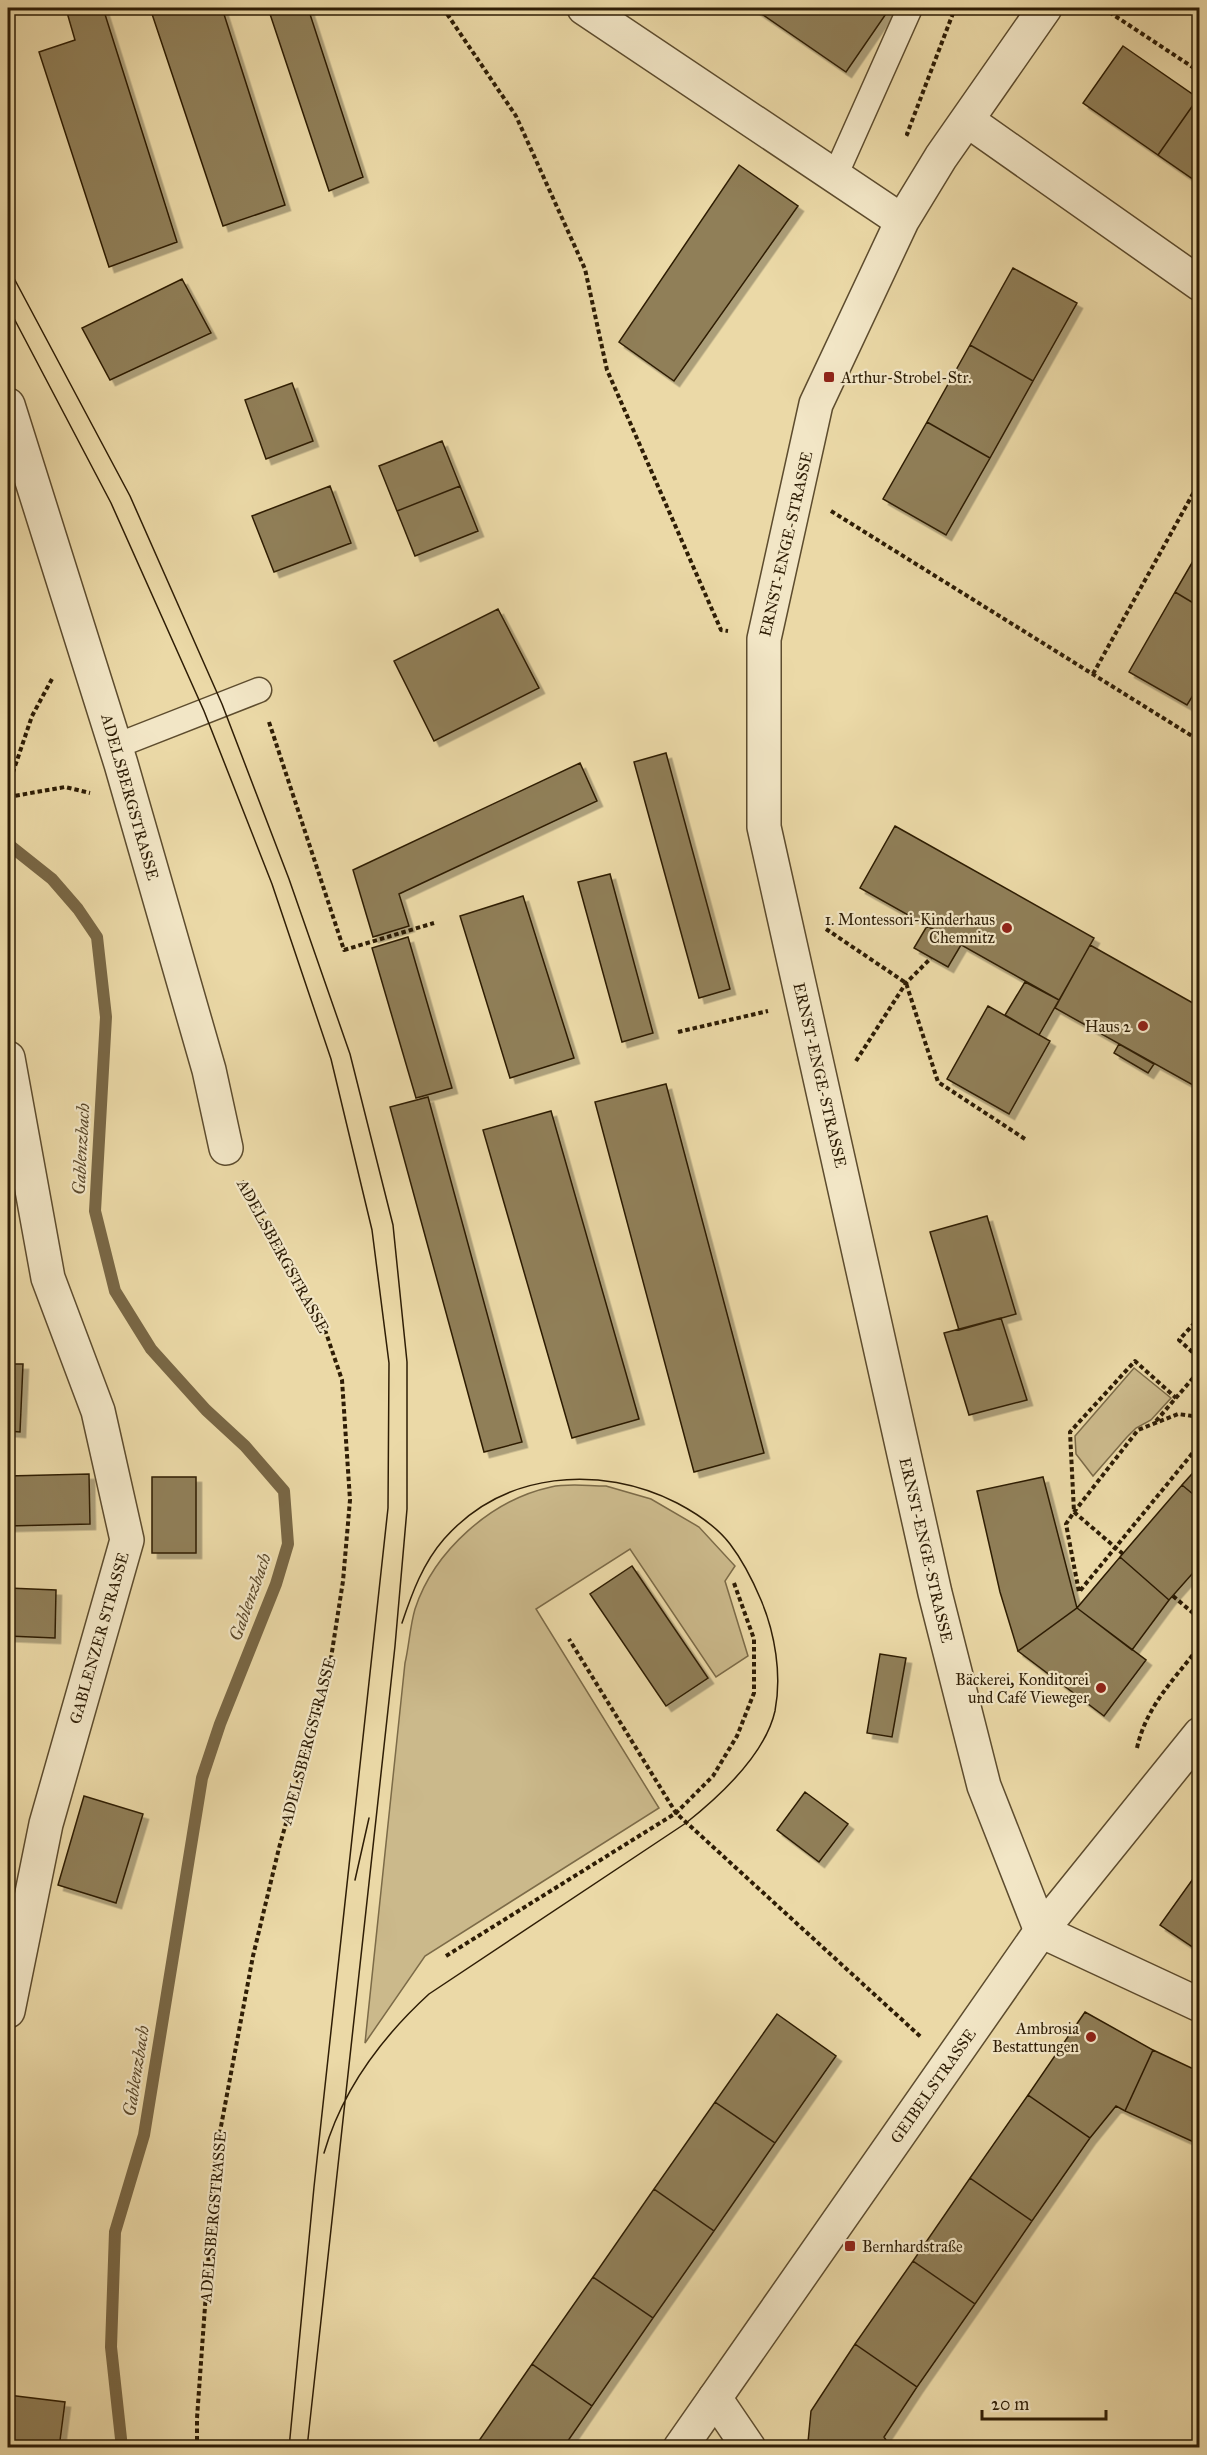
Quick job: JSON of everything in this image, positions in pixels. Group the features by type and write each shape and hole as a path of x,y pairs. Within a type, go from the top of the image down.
{"street":[{"path":"584,8 902,221"},
{"name":"ERNST-ENGE-STRASSE","path":"1041,1931 984,1786 934,1593 764,826 764,639 799,491 816,404 902,221 941,158 1045,8"},
{"path":"967,120 1200,284"},
{"name":"ADELSBERGSTRASSE","path":"8,405 116,746 209,1070 226,1148"},
{"name":"GABLENZER STRASSE","path":"8,1058 48,1278 98,1411 127,1540 46,1824 8,2011"},
{"name":"GEIBELSTRASSE","path":"680,2448 1041,1931 1200,1734"},
{"path":"1041,1931 1200,2005"},
{"path":"715,2398 749,2448"}],"lane":[{"path":"835,176 910,8"},
{"path":"116,746 258,690"}],"path":[{"path":"443,8 516,116 585,268 607,370 721,630 764,639"},
{"path":"941,158 907,134 955,8"},
{"path":"1103,8 1200,72"},
{"path":"1093,674 1200,482"},
{"path":"799,491 1200,741"},
{"path":"8,787 32,716 78,631"},
{"path":"258,690 344,950 434,923"},
{"path":"8,797 65,787 82,791 99,796 117,807 140,831"},
{"path":"780,899 906,983 938,1082 1025,1139"},
{"path":"826,1106 906,983 931,958"},
{"path":"678,1032 803,1002"},
{"name":"ADELSBERGSTRASSE","path":"197,2448 197,2418 216,2153 253,1956 279,1848 329,1671 343,1581 350,1500 342,1380 322,1321 258,1214 226,1148"},
{"path":"1200,1317 1179,1340 1200,1359"},
{"path":"1123,1554 1074,1512 1070,1432 1135,1361 1176,1398"},
{"path":"1155,1422 1200,1370"},
{"path":"1200,1417 1178,1414 1138,1430 1074,1512 1066,1524 1079,1592 1200,1444"},
{"path":"446,1956 676,1813 713,1776 737,1736 754,1692 754,1639 734,1583"},
{"path":"1173,1596 1200,1619"},
{"path":"569,1638 676,1813 949,2063"}],"shaded area":[{"path":"1134,1368 1171,1398 1151,1420 1136,1428 1127,1437 1093,1476 1076,1454 1075,1436"},
{"path":"606,1486 651,1499 699,1527 735,1566 725,1581 748,1656 716,1677 630,1549 536,1609 659,1808 425,1956 365,2043 405,1663 413,1616 424,1588 436,1567 451,1548 468,1531 507,1503 551,1487"}],"building":[{"path":"103,8 177,242 109,267 39,52 75,40 66,9"},
{"path":"150,8 222,8 285,205 223,226"},
{"path":"268,8 308,8 363,177 329,191"},
{"path":"753,8 890,8 846,72"},
{"path":"1123,46 1198,98 1158,155 1083,103"},
{"path":"1198,98 1200,99 1200,184 1158,155"},
{"path":"739,165 798,206 674,381 619,342"},
{"path":"1013,268 1077,303 1033,381 970,345"},
{"path":"182,279 211,333 110,380 82,328"},
{"path":"970,345 1033,381 990,458 927,422"},
{"path":"292,383 313,441 266,459 245,400"},
{"path":"927,422 990,458 946,535 883,499"},
{"path":"442,441 460,486 397,511 379,466"},
{"path":"330,486 351,543 274,572 252,516"},
{"path":"460,486 478,531 415,556 397,511"},
{"path":"1200,549 1200,607 1175,592"},
{"path":"1175,592 1200,607 1200,684 1187,705 1129,672"},
{"path":"498,609 539,688 434,741 394,661"},
{"path":"666,753 730,989 699,998 634,762"},
{"path":"580,763 597,801 399,894 409,926 373,937 353,870"},
{"path":"895,826 1094,938 1059,1000 860,888"},
{"path":"610,874 653,1033 622,1042 578,882"},
{"path":"523,896 574,1058 510,1078 460,916"},
{"path":"927,926 961,945 948,967 914,948"},
{"path":"408,937 452,1088 416,1098 372,948"},
{"name":"Haus 2","path":"1090,945 1200,1007 1200,1089 1055,1008"},
{"path":"1025,982 1059,1000 1039,1035 1005,1015"},
{"path":"988,1006 1050,1041 1009,1114 947,1079"},
{"path":"1119,1044 1154,1064 1148,1073 1114,1053"},
{"path":"666,1084 764,1453 694,1472 595,1102"},
{"path":"428,1097 522,1442 484,1452 390,1107"},
{"path":"551,1111 639,1419 572,1438 483,1130"},
{"path":"987,1216 1016,1314 959,1330 930,1232"},
{"path":"1001,1318 1027,1400 969,1415 944,1333"},
{"path":"8,1364 23,1364 20,1432 8,1431"},
{"path":"1200,1465 1200,1500 1182,1485"},
{"path":"89,1474 90,1524 8,1526 8,1476"},
{"path":"152,1477 196,1477 196,1553 152,1553"},
{"path":"1043,1477 1077,1608 1018,1651 1000,1592 977,1491"},
{"path":"1182,1485 1200,1500 1200,1565 1169,1600 1120,1557"},
{"path":"1120,1557 1169,1600 1132,1650 1077,1608"},
{"path":"632,1566 708,1678 666,1706 590,1594"},
{"path":"8,1588 56,1590 55,1638 8,1636"},
{"path":"1077,1608 1146,1660 1104,1716 1018,1651"},
{"path":"880,1654 906,1658 892,1737 867,1733"},
{"path":"805,1792 848,1824 819,1862 777,1830"},
{"path":"84,1796 143,1814 116,1903 58,1885"},
{"path":"1200,1869 1200,1952 1160,1925"},
{"path":"1085,2012 1153,2050 1125,2111 1116,2106 1090,2138 1028,2095"},
{"path":"777,2014 836,2056 775,2143 715,2102"},
{"path":"1153,2050 1200,2072 1200,2135 1196,2143 1125,2111"},
{"path":"1028,2095 1090,2138 1032,2221 970,2178"},
{"path":"715,2102 775,2143 714,2231 654,2189"},
{"path":"970,2178 1032,2221 975,2304 913,2261"},
{"path":"654,2189 714,2231 653,2318 593,2277"},
{"path":"913,2261 975,2304 917,2387 855,2344"},
{"path":"593,2277 653,2318 592,2406 532,2364"},
{"path":"855,2344 917,2387 884,2437 891,2448 812,2448 808,2442 811,2411"},
{"path":"532,2364 592,2406 563,2448 474,2448"},
{"path":"8,2395 65,2402 59,2448 8,2448"}],"waterway":[{"name":"Gablenzbach","path":"8,844 52,879 78,909 97,937 106,1017 95,1211 115,1291 151,1349 206,1410 245,1446 284,1491 288,1544 276,1584 220,1724 202,1778 144,2135 115,2232 111,2347 122,2448"}],"tram line":[{"path":"8,267 130,496 222,704 289,879 350,1054 393,1225 407,1362 407,1509 395,1646 307,2448"},
{"path":"8,307 111,503 204,711 272,884 331,1059 372,1230 389,1363 388,1508 314,2187 289,2448"},
{"path":"324,2153 341,2108 366,2066 395,2028 429,1994 686,1823 726,1787 751,1759 762,1743 775,1711 778,1683 776,1654 770,1626 755,1586 735,1551 713,1526 684,1507 647,1491 617,1483 585,1479 554,1481 524,1487 495,1499 468,1516 444,1539 430,1558 414,1590 402,1623"},
{"path":"355,1880 369,1818"}],"place":[{"name":"Arthur-Strobel-Str.","path":"829,377"},
{"name":"1. Montessori-Kinderhaus Chemnitz","path":"1007,928"},
{"name":"Haus 2","path":"1143,1026"},
{"name":"Bäckerei, Konditorei und Café Vieweger","path":"1101,1688"},
{"name":"Ambrosia Bestattungen","path":"1091,2037"},
{"name":"Bernhardstraße","path":"850,2246"}]}
